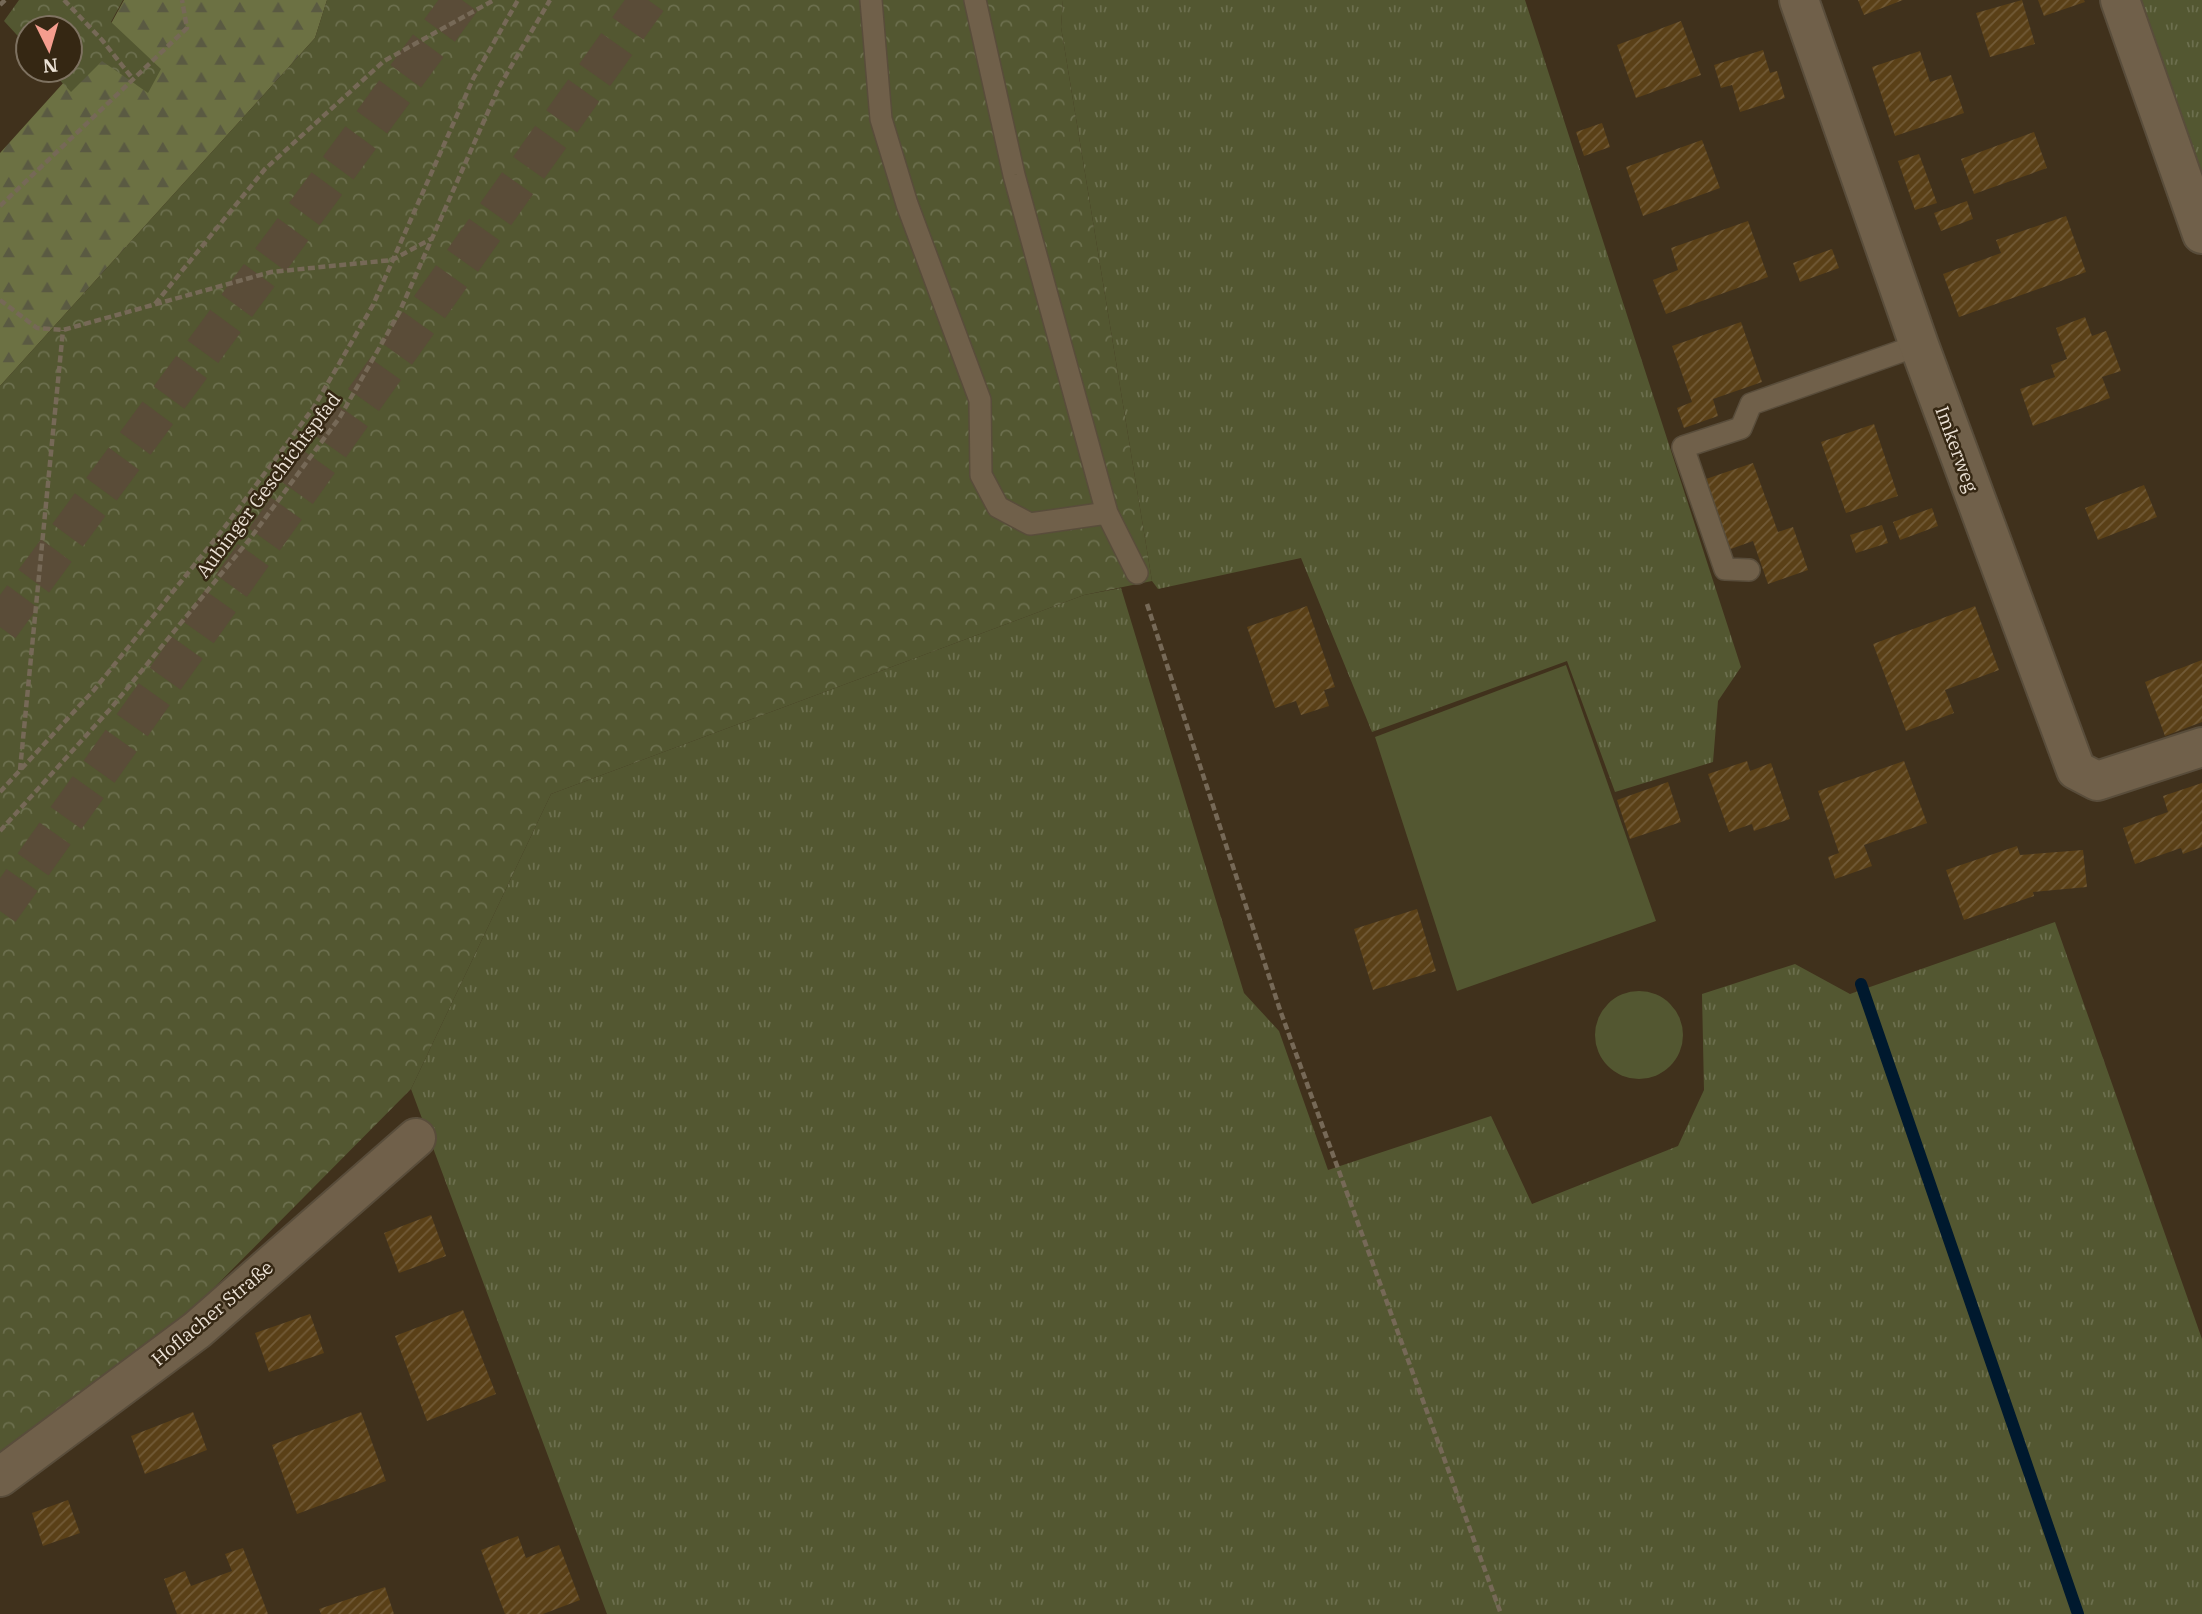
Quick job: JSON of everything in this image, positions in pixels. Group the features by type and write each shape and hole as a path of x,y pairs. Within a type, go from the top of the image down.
{"street":[{"name":"Imkerweg","path":"1799,0 1919,345 2076,770 2097,781 2202,747"},
{"path":"2120,0 2202,234"},
{"name":"Hoflacher Straße","path":"0,1477 197,1330 416,1138"}],"lane":[{"path":"871,0 881,119 907,204 980,400 981,475 998,507 1030,524 1107,513"},
{"path":"975,0 1014,175 1107,513 1137,573"},
{"path":"1749,570 1725,569 1683,447 1741,428 1751,404 1919,345"}],"path":[{"path":"0,5 5,0"},
{"path":"64,0 102,40 133,79"},
{"path":"0,206 187,28 182,0"},
{"path":"155,304 265,169 384,61 494,0"},
{"path":"0,792 94,690 224,528 314,407 373,305 472,79 518,0"},
{"name":"Aubinger Geschichtspfad","path":"0,831 164,644 249,540 332,428 399,313 499,87 550,0"},
{"path":"0,300 37,328 63,330 271,272 392,260 432,238"},
{"path":"20,770 63,330"},
{"path":"1137,573 1280,1010 1501,1614"}],"green space":[{"path":"19,0 123,0 111,22 161,69 148,93 102,61 84,79 84,14 14,14 14,32 4,21"},
{"path":"124,0 327,0 315,38 0,386 0,153 62,84 84,84 84,60 102,40"},
{"path":"327,0 1063,0 1061,27 1152,581 1084,595 551,794 411,1089 190,1312 0,1455 0,386 315,38"},
{"path":"1063,0 1525,0 1741,667 1718,701 1713,762 1615,792 1567,661 1372,732 1301,558 1158,589 1152,581 1061,27"},
{"path":"2132,0 2202,0 2202,202"},
{"path":"63,84 79,84 71,92"},
{"path":"1121,588 1244,993 1279,1031 1328,1170 1491,1116 1532,1204 1678,1146 1704,1090 1702,994 1795,964 1850,994 2055,922 2202,1339 2202,1614 607,1614 411,1089 551,794 1084,595"},
{"path":"1566,665 1656,921 1457,991 1375,737"},
{"path":"1639,991 1656,995 1670,1004 1679,1018 1683,1035 1679,1052 1670,1066 1656,1075 1639,1079 1622,1075 1608,1066 1599,1052 1595,1035 1599,1018 1608,1004 1622,995"}],"building":[{"path":"1858,0 1903,0 1864,15"},
{"path":"2022,0 2035,44 1990,57 1976,13"},
{"path":"2038,0 2084,0 2085,2 2044,16"},
{"path":"1681,21 1701,75 1636,98 1617,45"},
{"path":"1763,50 1770,73 1777,71 1785,98 1740,112 1732,85 1721,88 1714,65"},
{"path":"1920,51 1930,82 1951,75 1964,113 1895,136 1872,67"},
{"path":"1602,123 1610,147 1584,156 1576,132"},
{"path":"2034,132 2047,168 1974,194 1961,159"},
{"path":"1702,140 1720,188 1643,216 1626,167"},
{"path":"1919,154 1937,203 1915,210 1898,161"},
{"path":"1967,201 1973,219 1941,231 1934,213"},
{"path":"2066,216 2086,272 1959,317 1943,274 2001,253 1996,240"},
{"path":"1748,221 1768,277 1666,314 1653,280 1678,270 1671,248"},
{"path":"1832,249 1839,268 1800,282 1793,263"},
{"path":"2085,317 2092,336 2106,331 2121,371 2102,377 2110,398 2033,426 2020,389 2055,377 2051,365 2067,359 2056,328"},
{"path":"1741,322 1762,382 1713,399 1718,416 1684,428 1677,408 1692,402 1672,346"},
{"path":"1874,424 1898,496 1846,513 1821,442"},
{"path":"1753,463 1778,532 1793,527 1808,570 1768,584 1753,541 1725,551 1700,481"},
{"path":"2144,485 2157,517 2098,540 2085,508"},
{"path":"1932,508 1938,526 1900,540 1893,522"},
{"path":"1882,525 1888,543 1856,553 1850,535"},
{"path":"1307,606 1335,687 1324,690 1329,706 1301,715 1296,701 1275,708 1247,627"},
{"path":"1975,606 1999,670 1945,690 1954,713 1906,731 1873,644"},
{"path":"2202,660 2202,722 2165,736 2145,682"},
{"path":"1747,761 1750,771 1771,763 1790,819 1754,831 1752,824 1729,832 1708,774"},
{"path":"1904,761 1927,823 1864,845 1872,866 1835,879 1828,857 1839,853 1818,791"},
{"path":"1668,782 1681,822 1630,839 1617,800"},
{"path":"2202,783 2202,847 2183,854 2181,848 2135,864 2123,828 2168,812 2163,796"},
{"path":"2017,846 2020,855 2083,850 2087,887 2033,892 2034,896 1964,920 1946,870"},
{"path":"1417,909 1436,971 1373,990 1354,929"},
{"path":"431,1215 446,1256 399,1273 384,1233"},
{"path":"463,1310 496,1394 427,1421 395,1336"},
{"path":"310,1314 324,1353 269,1372 255,1333"},
{"path":"193,1412 207,1450 145,1474 131,1436"},
{"path":"361,1412 386,1481 297,1514 272,1445"},
{"path":"68,1500 80,1533 43,1546 32,1513"},
{"path":"518,1536 526,1558 559,1545 580,1600 543,1614 505,1614 481,1550"},
{"path":"243,1548 268,1614 177,1614 164,1579 185,1571 191,1586 232,1571 225,1554"},
{"path":"385,1587 394,1614 321,1614 319,1609"}],"waterway":[{"path":"1861,984 2078,1614"}],"tunnel":[{"path":"0,627 462,0"},
{"path":"0,911 648,0"}]}
